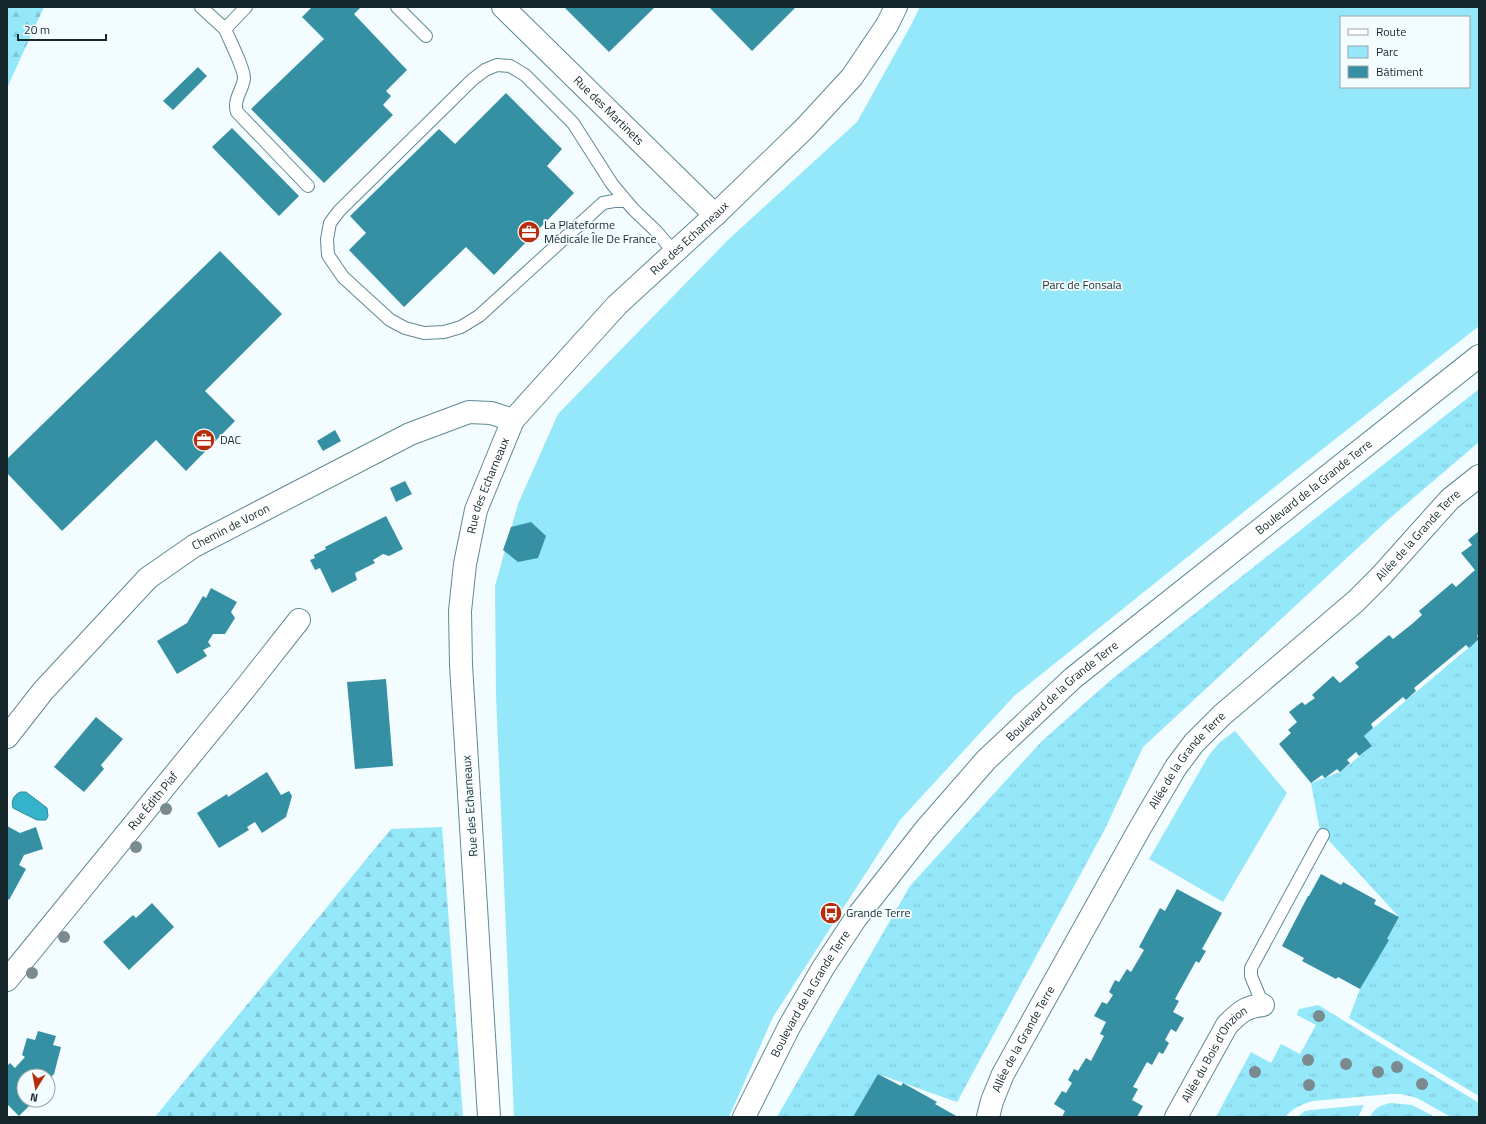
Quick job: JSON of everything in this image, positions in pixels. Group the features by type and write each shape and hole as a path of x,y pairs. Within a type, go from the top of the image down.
{"street":[{"name":"Rue des Martinets","path":"503,7 714,215"},
{"name":"Rue des Echarneaux","path":"489,1117 461,665 460,611 465,564 476,510 513,420 617,305 805,128 852,77 887,25 896,7"},
{"name":"Boulevard de la Grande Terre","path":"744,1117 793,1020 823,968 856,918 925,830 986,760 1073,678 1479,356"},
{"name":"Chemin de Voron","path":"7,736 43,691 148,578 194,546 410,434 469,412 491,413 513,420"},
{"name":"Allée de la Grande Terre","path":"988,1117 992,1101 1007,1067 1140,828 1176,768 1194,743 1222,716 1356,601 1380,577 1450,499 1479,476"},
{"name":"Rue Édith Piaf","path":"7,980 299,620"},
{"name":"Allée du Bois d'Onzion","path":"1176,1117 1227,1025 1238,1014 1250,1007 1263,1005"}],"lane":[{"path":"201,7 225,30 241,68 244,78 234,105 237,112 308,186"},
{"path":"225,30 246,7"},
{"path":"397,7 426,36"},
{"path":"626,201 614,201 603,204 479,316 461,327 444,332 424,333 405,328 390,320 343,277 328,256 327,239 330,223 339,211 472,80 485,70 497,66 510,66 525,75 573,123 612,184 674,252"},
{"path":"1263,1005 1251,976 1251,968 1323,835"}],"green space":[{"path":"7,7 44,7 7,88"},
{"name":"Parc de Fonsala","path":"920,7 1479,7 1479,326 1301,466 1014,696 900,820 773,1017 729,1117 514,1117 496,695 495,586 518,504 558,414 728,240 857,122"},
{"path":"1479,389 1479,442 1390,518 1143,747 1105,829 957,1102 878,1074 855,1117 777,1117 910,886 1042,741 1112,679"},
{"path":"1479,639 1479,1096 1349,1018 1360,989 1399,917 1320,831 1311,783 1340,772 1372,746 1364,736"},
{"path":"1235,731 1287,793 1223,902 1149,859 1209,755 1220,742"},
{"path":"442,827 463,1117 155,1117 391,829"},
{"path":"1318,1005 1479,1103 1479,1117 1451,1117 1417,1098 1401,1094 1390,1094 1313,1101 1291,1111 1285,1117 1216,1117 1251,1052 1271,1063 1281,1044 1300,1054 1316,1025 1297,1015 1299,1009"},
{"path":"1391,1103 1412,1105 1435,1117 1370,1117 1379,1107"},
{"path":"1364,1105 1358,1117 1297,1117 1305,1111"}],"shaded area":[{"path":"20,792 26,792 47,808 48,816 46,820 37,820 13,808 13,799"}],"building":[{"path":"312,7 361,7 354,14 407,70 386,91 391,96 383,105 393,115 324,183 251,109 324,39 302,17"},
{"path":"564,7 655,7 609,52"},
{"path":"709,7 796,7 752,51"},
{"path":"198,67 207,76 173,110 163,101"},
{"path":"506,93 562,149 547,166 574,193 494,275 466,247 404,307 349,250 366,233 350,216 439,129 455,144"},
{"path":"232,128 299,196 279,216 212,147"},
{"path":"220,251 282,314 205,391 235,421 186,471 156,440 62,531 7,473 7,459"},
{"path":"335,430 341,441 323,451 317,441"},
{"path":"405,481 412,494 396,502 390,488"},
{"path":"386,516 403,549 389,556 383,554 373,560 375,563 355,573 357,580 332,593 320,568 315,570 310,560 315,558 314,555 326,549 325,547"},
{"path":"531,522 546,536 538,558 518,562 503,550 511,527"},
{"path":"1479,531 1479,634 1477,636 1479,639 1469,648 1466,645 1414,688 1416,691 1406,700 1403,697 1371,724 1373,728 1364,736 1372,746 1359,756 1356,752 1347,760 1350,763 1340,772 1337,769 1325,778 1322,775 1311,783 1279,744 1291,733 1288,730 1297,722 1289,712 1302,702 1305,705 1315,698 1312,695 1333,676 1340,683 1359,667 1355,663 1389,635 1393,639 1422,615 1419,611 1452,583 1456,587 1475,570 1461,553 1472,545 1468,540"},
{"path":"211,588 237,602 231,612 235,618 225,634 213,634 208,642 211,646 203,650 207,656 177,674 157,641 187,623 203,596 206,598"},
{"path":"386,679 393,766 355,769 347,682"},
{"path":"96,717 123,739 101,765 104,769 84,792 54,767"},
{"path":"267,772 281,795 289,791 292,796 286,817 262,833 255,822 247,827 249,830 219,848 197,813 227,794 228,797"},
{"path":"7,826 20,833 36,827 43,849 24,855 19,865 26,869 9,900 7,898"},
{"path":"1321,874 1341,885 1343,882 1376,900 1374,904 1399,917 1387,939 1389,940 1360,989 1338,977 1336,979 1302,961 1304,958 1282,946"},
{"path":"1177,889 1222,913 1202,949 1206,951 1199,963 1196,961 1175,999 1179,1001 1173,1012 1184,1018 1176,1032 1171,1029 1165,1040 1169,1043 1163,1054 1159,1052 1152,1065 1147,1062 1133,1087 1138,1089 1132,1100 1143,1106 1137,1117 1062,1117 1065,1111 1054,1104 1062,1091 1066,1093 1072,1083 1068,1080 1074,1069 1078,1071 1086,1058 1091,1061 1104,1036 1100,1034 1106,1022 1094,1016 1102,1002 1107,1004 1113,995 1109,992 1115,980 1119,982 1127,969 1131,972 1144,950 1139,947 1160,908 1165,911"},
{"path":"152,903 174,927 129,970 103,942 133,915 136,918"},
{"path":"38,1031 56,1036 53,1045 61,1047 56,1068 16,1068 16,1108 27,1108 19,1116 7,1104 7,1066 10,1063 15,1068 25,1057 22,1055 27,1038 35,1040"},
{"path":"878,1074 901,1086 903,1083 937,1102 935,1104 958,1117 853,1117"}],"place":[{"name":"La Plateforme Médicale Île De France","path":"529,232"},
{"name":"DAC","path":"204,440"},
{"name":"Grande Terre","path":"831,913"}]}
